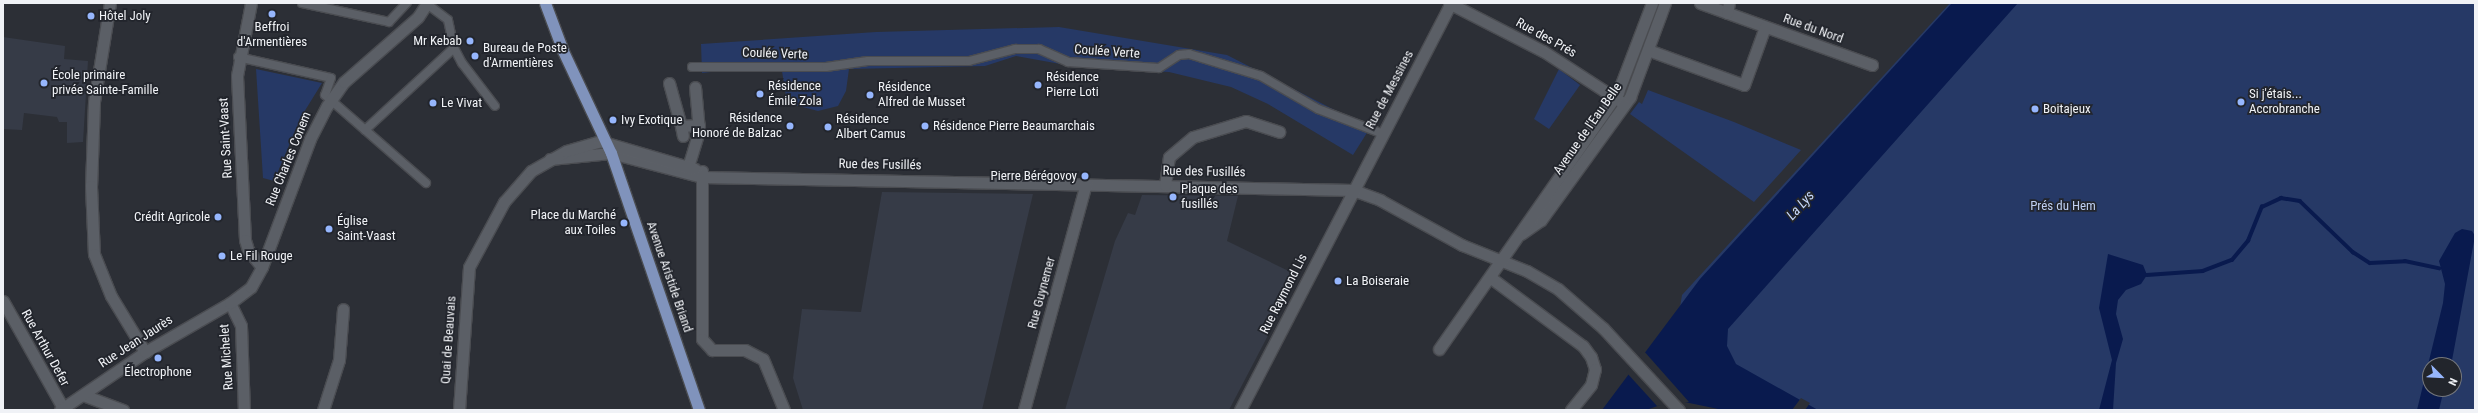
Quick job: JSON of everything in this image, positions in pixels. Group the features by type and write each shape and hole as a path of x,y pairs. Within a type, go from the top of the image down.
{"main road":[{"path":"546,3 583,93 611,153"},
{"name":"Avenue Aristide Briand","path":"611,153 699,410"}],"street":[{"path":"110,3 94,102 91,186 94,254 108,291 145,352"},
{"name":"Rue Saint-Vaast","path":"251,3 238,57 245,240 248,250 262,267"},
{"path":"302,3 389,22 407,3"},
{"path":"427,3 448,20 454,48 495,106"},
{"name":"Rue Charles Conem","path":"230,303 250,287 262,267 310,139 331,100 359,68 418,17 427,3"},
{"name":"Rue des Prés","path":"1450,3 1543,51 1625,105"},
{"name":"Rue de Messines","path":"1353,190 1450,3"},
{"name":"Avenue de l'Eau Belle","path":"1439,349 1503,261 1521,234 1531,212 1614,97 1652,3"},
{"name":"Avenue de l'Eau Belle","path":"1521,234 1541,220 1625,105 1648,50 1665,3"},
{"name":"Rue du Nord","path":"1700,3 1728,8 1765,27 1872,65"},
{"path":"1648,50 1744,85 1765,27"},
{"path":"365,130 454,48"},
{"name":"Coulée Verte","path":"692,67 826,67 868,61 969,62 1014,49 1040,49 1068,62 1159,68 1179,55 1189,54 1261,76 1318,109 1383,134"},
{"path":"238,57 331,78 325,95 426,183"},
{"path":"669,83 682,131 699,125"},
{"path":"687,170 699,125 695,88"},
{"path":"1165,185 1168,157 1193,137 1246,122 1279,132"},
{"path":"550,159 592,141 606,141 687,170"},
{"path":"550,159 611,153 687,170"},
{"name":"Quai de Beauvais","path":"459,410 468,272 504,202 531,171 550,159"},
{"name":"Rue des Fusillés","path":"687,170 702,173 742,176 1353,190 1536,276 1567,295 1621,346 1678,410"},
{"path":"702,173 702,339 712,350 745,350 763,358 784,410"},
{"name":"Rue Guynemer","path":"1024,410 1086,184"},
{"name":"Rue Raymond Lis","path":"1240,410 1353,190"},
{"path":"1491,278 1583,346 1592,357 1594,369 1591,385 1571,410"},
{"name":"Rue Arthur Defer","path":"3,301 62,409"},
{"name":"Rue Jean Jaurès","path":"62,409 145,352 230,303"},
{"name":"Rue Michelet","path":"230,303 241,326 244,410"},
{"path":"323,410 339,360 343,309"},
{"path":"83,395 123,410"}],"shaded area":[{"name":"École primaire privée Sainte-Famille","path":"3,37 65,46 64,59 88,61 83,142 67,143 67,122 59,122 57,117 24,113 22,130 3,129"},
{"path":"882,192 1033,194 982,410 803,410 793,378 802,309 861,312"},
{"path":"1142,195 1238,196 1227,241 1299,276 1229,410 1065,410 1115,241 1128,213 1135,215"}],"green space":[{"name":"Prés du Hem","path":"1950,3 2475,3 2475,410 1768,410 1677,325 1682,295"},
{"path":"1059,27 1227,55 1370,128 1353,155 1268,104 1231,87 1169,72 1077,67 1016,56 985,66 849,69 846,91 838,106 818,111 787,103 782,71 747,68 702,73 701,44 876,32"},
{"path":"256,69 322,83 301,117 274,181 263,178"},
{"path":"1559,69 1580,85 1549,129 1534,119"},
{"path":"1648,90 1734,122 1801,150 1754,202 1630,114 1639,102 1642,104"}],"water":[{"name":"La Lys","path":"1952,3 2018,3 1728,329 1727,346 1736,364 1818,410 1723,410 1675,400 1646,410 1602,410 1700,279"},
{"path":"2462,229 2472,231 2475,236 2452,357 2430,357 2443,303 2445,284 2439,261 2455,233"},
{"path":"2108,254 2143,265 2147,275 2141,284 2126,290 2118,300 2116,314 2123,339 2116,363 2113,410 2099,410 2112,360 2099,308"},
{"path":"2422,389 2422,397 2442,397 2439,410 2417,410"}],"pier":[{"path":"1643,350 1689,402 1657,406 1626,372"},
{"path":"1801,398 1810,403 1805,410 1792,410"}],"waterway":[{"path":"2147,275 2203,271 2232,260 2248,241 2262,207 2281,198 2300,201 2353,252 2370,263 2405,261 2439,268"}],"place":[{"name":"Beffroi d'Armentières","path":"272,14"},
{"name":"Hôtel Joly","path":"91,16"},
{"name":"Mr Kebab","path":"470,41"},
{"name":"Bureau de Poste d'Armentières","path":"475,56"},
{"name":"École primaire privée Sainte-Famille","path":"44,83"},
{"name":"Résidence Pierre Loti","path":"1038,85"},
{"name":"Résidence Émile Zola","path":"760,94"},
{"name":"Résidence Alfred de Musset","path":"870,95"},
{"name":"Si j'étais... Accrobranche","path":"2241,102"},
{"name":"Le Vivat","path":"433,103"},
{"name":"Boitajeux","path":"2035,109"},
{"name":"Ivy Exotique","path":"613,120"},
{"name":"Résidence Honoré de Balzac","path":"790,126"},
{"name":"Résidence Pierre Beaumarchais","path":"925,126"},
{"name":"Résidence Albert Camus","path":"828,127"},
{"name":"Pierre Bérégovoy","path":"1085,176"},
{"name":"Plaque des fusillés","path":"1173,197"},
{"name":"Crédit Agricole","path":"218,217"},
{"name":"Place du Marché aux Toiles","path":"624,223"},
{"name":"Église Saint-Vaast","path":"329,229"},
{"name":"Le Fil Rouge","path":"222,256"},
{"name":"La Boiseraie","path":"1338,281"},
{"name":"Électrophone","path":"158,358"}]}
